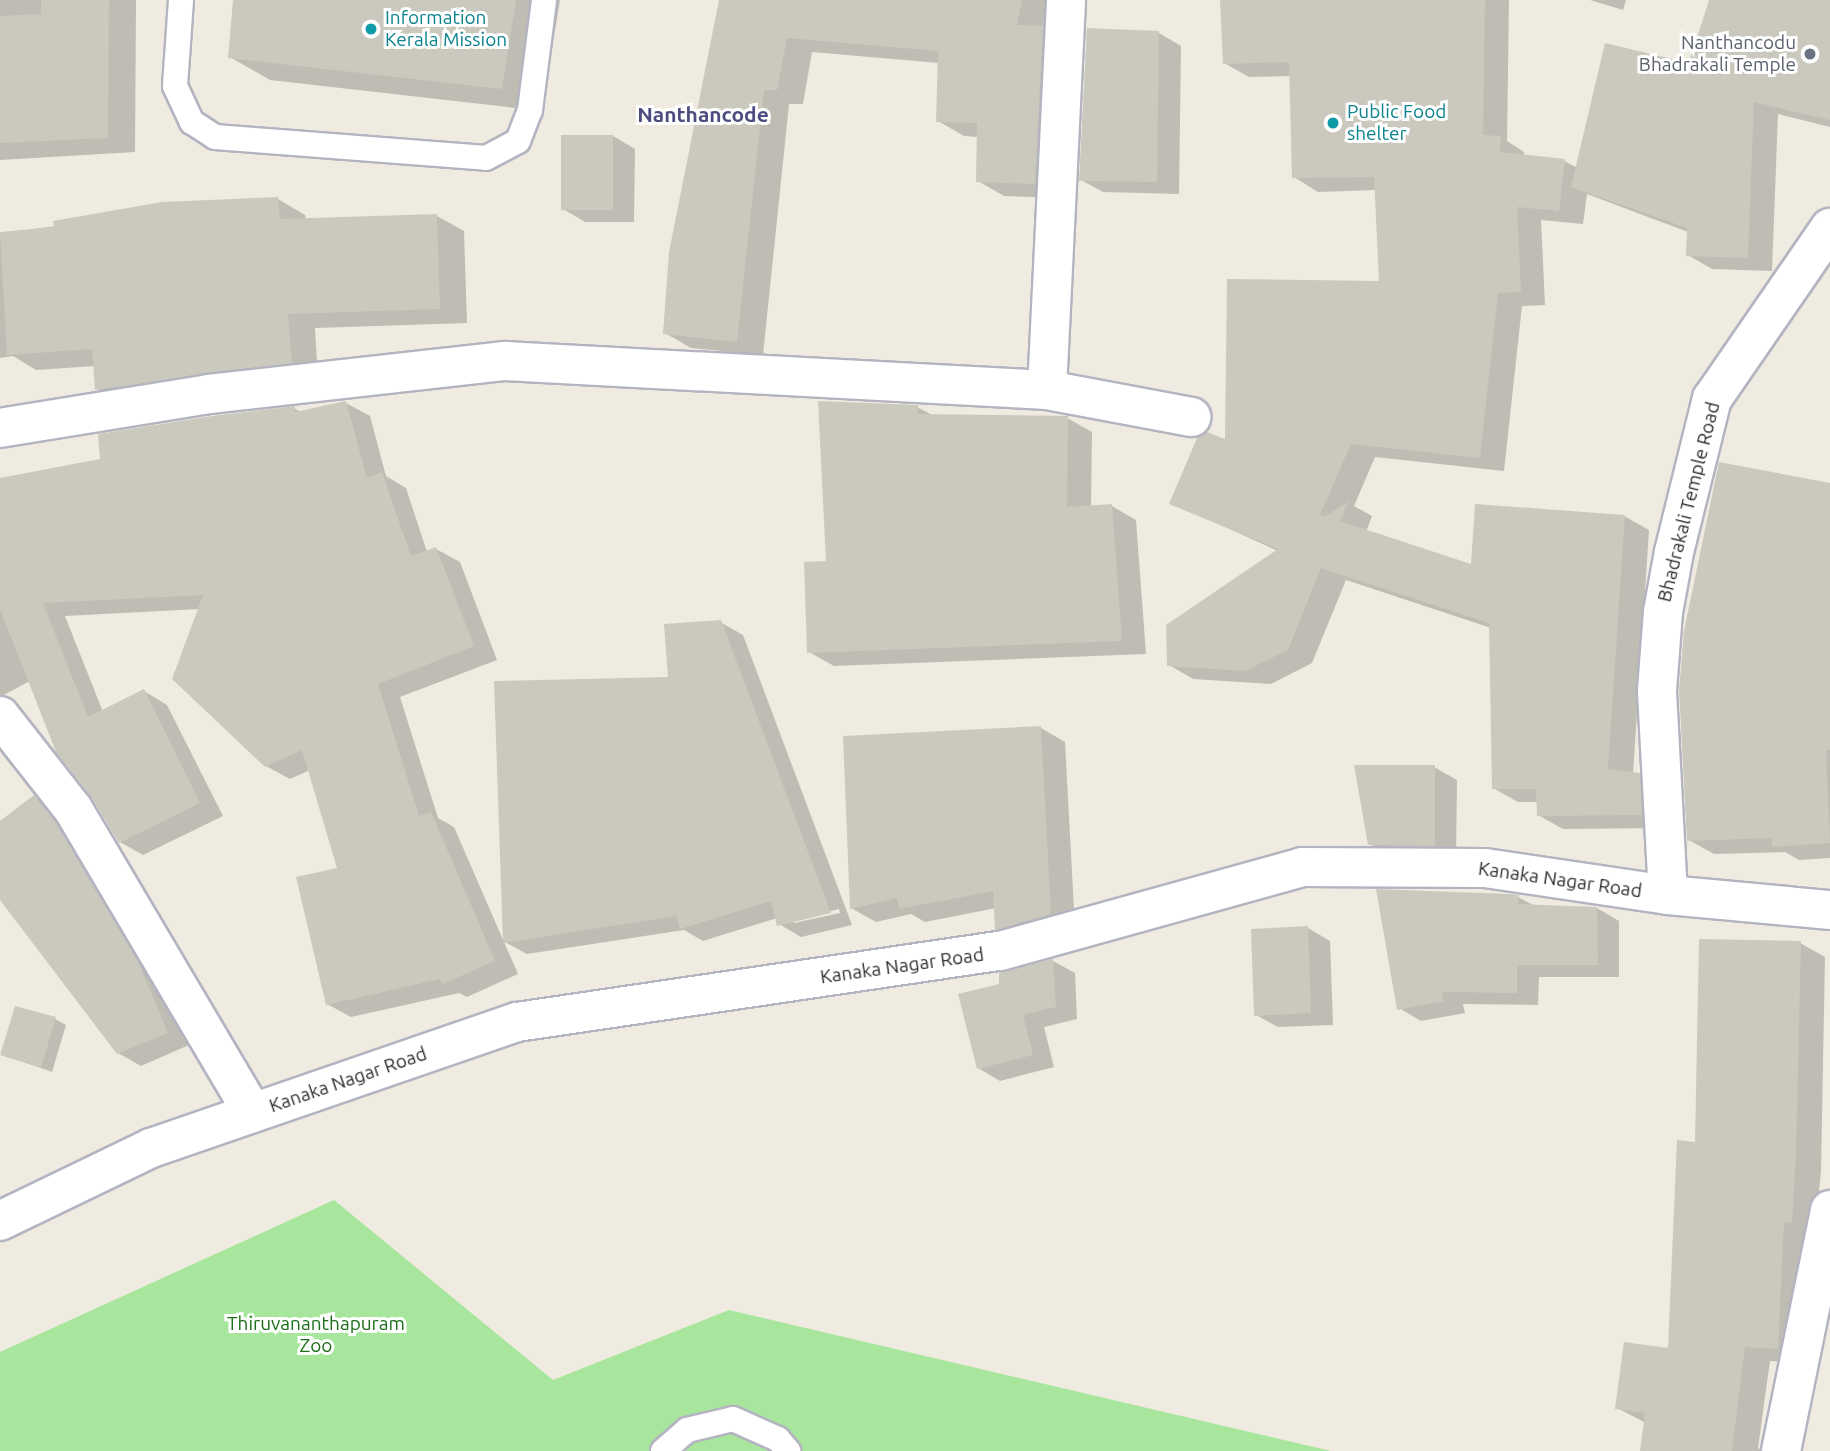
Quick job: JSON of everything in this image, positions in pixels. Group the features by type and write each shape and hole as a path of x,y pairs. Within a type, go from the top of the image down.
{"street":[{"path":"1047,390 1066,0"},
{"name":"Bhadrakali Temple Road","path":"1668,895 1657,690 1674,552 1712,399 1830,228"},
{"path":"0,428 209,394 505,361 1047,390 1191,417"},
{"path":"0,716 73,809 253,1113"},
{"name":"Kanaka Nagar Road","path":"0,1222 151,1148 517,1022 1000,951 1301,867 1485,868 1668,895 1830,910"},
{"path":"1781,1451 1830,1210"}],"lane":[{"path":"181,0 175,86 192,122 215,137 486,158 518,141 530,110 544,0"},
{"path":"663,1451 687,1430 733,1419 778,1439 788,1451"}],"green space":[{"name":"Thiruvananthapuram Zoo","path":"334,1200 553,1380 729,1310 1331,1451 0,1451 0,1352"}],"building":[{"path":"41,0 109,0 108,138 0,143 0,16 41,14"},
{"name":"Information Kerala Mission","path":"233,0 516,0 502,89 228,58"},
{"path":"719,0 1022,0 1017,25 1043,26 1035,184 976,182 977,123 936,122 938,51 787,38 777,90 764,90 737,342 663,334 669,252"},
{"path":"1220,0 1485,0 1483,135 1501,136 1500,152 1565,159 1559,211 1517,207 1521,292 1498,293 1480,458 1351,444 1320,515 1326,516 1349,501 1340,521 1471,564 1475,504 1625,515 1608,769 1640,773 1642,815 1537,816 1536,789 1492,789 1489,623 1321,568 1288,650 1245,671 1167,666 1166,625 1278,549 1169,504 1197,438 1207,432 1225,439 1227,279 1379,281 1374,177 1292,178 1289,62 1223,64"},
{"path":"1709,0 1830,0 1830,120 1754,102 1748,258 1686,256 1687,228 1571,187 1605,43 1689,63"},
{"path":"1087,28 1159,31 1157,182 1079,181"},
{"path":"561,135 613,135 613,210 561,210"},
{"path":"278,197 280,219 437,214 440,309 288,314 292,363 95,390 92,349 7,355 0,232 54,227 53,221 162,202"},
{"path":"346,401 367,478 382,472 411,556 436,547 474,646 378,684 419,816 431,812 495,961 442,984 440,979 326,1005 296,877 337,868 302,750 265,767 172,679 203,595 43,603 88,717 144,689 200,803 119,843 92,798 56,752 0,609 0,478 100,459 98,434 295,406 295,412"},
{"path":"818,401 918,405 918,414 1068,416 1067,507 1112,504 1122,641 807,653 804,562 826,561"},
{"path":"1719,462 1830,483 1830,750 1826,750 1830,843 1772,847 1772,838 1687,841 1679,690 1684,631"},
{"path":"721,620 831,913 777,926 771,901 680,929 676,916 503,943 494,681 668,677 664,624"},
{"path":"1041,726 1051,914 995,930 993,891 899,909 897,898 850,909 843,736"},
{"path":"1354,765 1435,765 1435,846 1368,845"},
{"path":"34,795 55,821 137,959 168,1033 117,1054 0,900 0,821"},
{"path":"1376,889 1509,894 1519,895 1518,904 1597,907 1598,965 1517,965 1517,993 1442,992 1444,1001 1397,1010"},
{"path":"1308,926 1311,1013 1254,1016 1251,929"},
{"path":"1699,939 1801,941 1796,1155 1792,1223 1784,1222 1778,1349 1745,1347 1732,1451 1640,1451 1645,1413 1615,1409 1624,1342 1668,1348 1677,1140 1695,1142"},
{"path":"1053,959 1056,1007 1023,1015 1033,1055 977,1069 958,994 999,984 999,973"},
{"path":"15,1006 56,1017 41,1068 0,1055"}],"place":[{"name":"Information Kerala Mission","path":"371,29"},
{"name":"Nanthancodu Bhadrakali Temple","path":"1810,54"},
{"name":"Public Food shelter","path":"1333,123"}],"district":[{"name":"Nanthancode","path":"703,114"}]}
